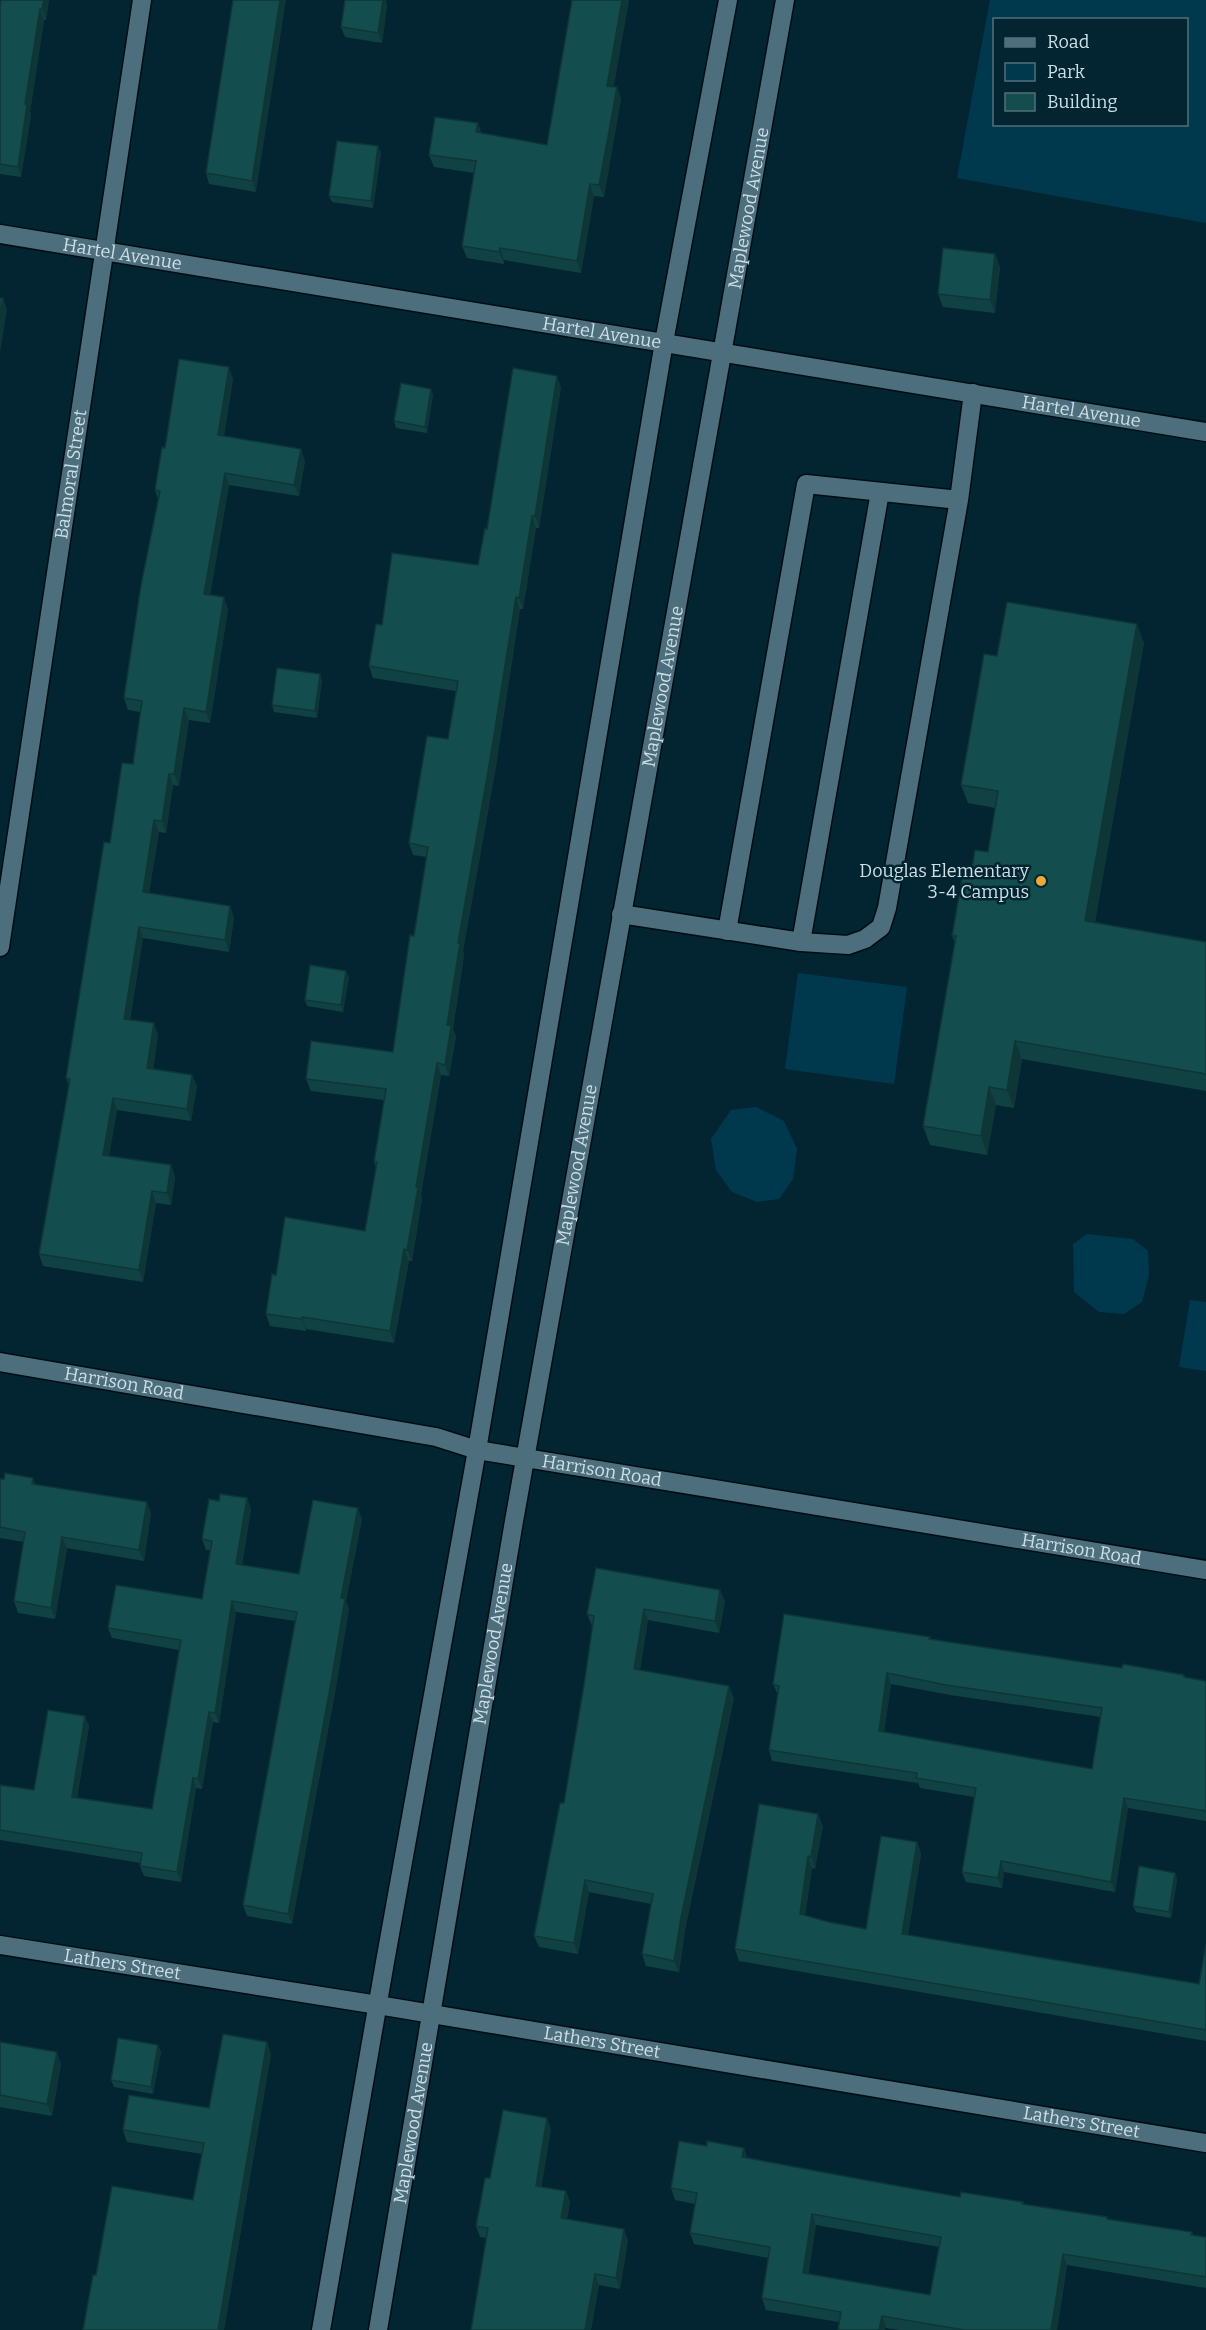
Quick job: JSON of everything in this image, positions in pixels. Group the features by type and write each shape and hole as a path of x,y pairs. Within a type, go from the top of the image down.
{"street":[{"name":"Balmoral Street","path":"0,947 142,0"},
{"path":"321,2330 477,1450 664,342 728,0"},
{"name":"Maplewood Avenue","path":"378,2330 526,1456 785,0"},
{"name":"Hartel Avenue","path":"0,234 1206,432"},
{"path":"621,914 801,942 848,945 865,939 880,927 887,908 959,500 973,393"},
{"path":"727,931 806,484 959,500"},
{"path":"801,942 880,492"},
{"name":"Harrison Road","path":"0,1362 436,1437 477,1450 526,1456 1206,1570"},
{"name":"Lathers Street","path":"0,1945 378,2005 1206,2143"}],"green space":[{"path":"990,0 1206,0 1206,223 957,178"},
{"path":"798,973 907,987 894,1084 785,1069"},
{"path":"756,1107 784,1121 797,1149 793,1179 779,1199 757,1202 732,1192 716,1170 711,1139 731,1110"},
{"path":"1087,1234 1133,1239 1148,1251 1149,1275 1142,1302 1124,1314 1099,1312 1074,1292 1073,1244"},
{"path":"1190,1300 1206,1302 1206,1371 1179,1367"}],"building":[{"path":"1,0 44,0 42,9 40,9 25,104 27,105 18,167 0,164"},
{"path":"233,0 280,0 252,181 206,173"},
{"path":"345,0 383,0 378,33 341,27"},
{"path":"572,0 622,0 607,86 617,87 599,185 590,184 577,261 500,248 499,252 462,246 476,161 429,155 435,117 478,123 476,132 547,145"},
{"path":"337,141 378,146 371,201 329,196"},
{"path":"943,248 995,254 990,300 938,294"},
{"path":"0,298 3,298 0,318"},
{"path":"179,359 229,367 218,435 301,449 294,485 225,473 204,594 224,597 206,712 184,708 174,774 169,774 162,821 154,820 143,892 230,906 225,940 139,927 124,1019 154,1023 147,1068 192,1075 187,1109 113,1098 103,1155 171,1165 167,1193 152,1191 139,1270 39,1254 70,1079 66,1078 104,842 110,843 122,763 133,764 142,701 124,698 141,585 160,491 155,490 162,447 165,448"},
{"path":"513,368 557,376 535,516 532,516 519,598 516,597 458,943 460,943 447,1025 451,1026 445,1065 437,1063 416,1187 418,1188 407,1250 404,1249 390,1331 302,1317 302,1319 266,1314 272,1274 276,1275 285,1217 365,1231 386,1089 306,1079 311,1041 393,1052 410,935 414,936 428,847 409,843 427,736 448,739 458,681 369,666 376,624 382,625 392,553 478,565 485,528 487,529"},
{"path":"401,383 431,389 425,427 394,421"},
{"name":"Douglas Elementary 3-4 Campus","path":"1007,602 1137,624 1085,921 1206,942 1206,1074 1015,1041 1007,1090 989,1087 981,1136 923,1126 956,936 952,936 963,873 971,874 975,850 988,852 998,791 961,785 984,654 997,656"},
{"path":"277,668 320,674 315,711 272,705"},
{"path":"310,965 346,971 341,1005 305,1000"},
{"path":"5,1473 33,1478 32,1484 147,1502 139,1550 62,1537 51,1608 14,1601 25,1532 0,1527 0,1479 4,1479"},
{"path":"220,1494 247,1498 236,1564 299,1574 313,1500 358,1508 341,1598 345,1599 331,1683 288,1914 243,1905 297,1612 232,1601 215,1713 209,1712 198,1779 193,1778 177,1872 140,1866 142,1853 0,1830 0,1785 34,1790 48,1710 85,1716 72,1797 152,1809 181,1640 108,1628 116,1585 202,1599 212,1541 202,1539 209,1499 219,1501"},
{"path":"596,1568 720,1590 715,1621 644,1609 634,1669 729,1686 674,1961 642,1954 653,1894 585,1880 574,1943 534,1936 560,1803 564,1803 584,1685 594,1616 587,1614"},
{"path":"784,1614 930,1637 929,1639 1122,1668 1123,1664 1206,1681 1206,1811 1124,1798 1111,1882 1001,1861 998,1878 962,1872 976,1788 916,1778 917,1773 769,1750 779,1686 773,1684","holes":["887,1673 946,1685 1102,1708 1092,1769 879,1731"]},
{"path":"759,1804 818,1814 811,1857 808,1856 800,1914 866,1929 881,1836 917,1842 902,1934 1199,1984 1206,1944 1206,2030 735,1949"},
{"path":"1139,1866 1175,1873 1169,1912 1133,1906"},
{"path":"223,2034 267,2042 218,2330 83,2330 93,2275 96,2275 112,2186 193,2200 204,2143 123,2130 129,2095 209,2108"},
{"path":"118,2038 158,2045 151,2087 111,2080"},
{"path":"0,2042 57,2052 47,2104 0,2095"},
{"path":"503,2110 547,2118 536,2186 566,2191 561,2218 624,2229 616,2278 595,2274 585,2330 471,2330 488,2228 476,2226 485,2178 490,2178"},
{"path":"679,2141 707,2146 707,2141 744,2148 742,2157 960,2197 961,2192 1192,2232 1191,2235 1206,2237 1206,2277 1063,2254 1051,2330 964,2330 882,2316 879,2330 838,2330 841,2312 762,2298 770,2247 690,2233 697,2193 671,2188","holes":["812,2214 941,2237 930,2295 803,2273"]}],"place":[{"name":"Douglas Elementary 3-4 Campus","path":"1041,881"}]}
